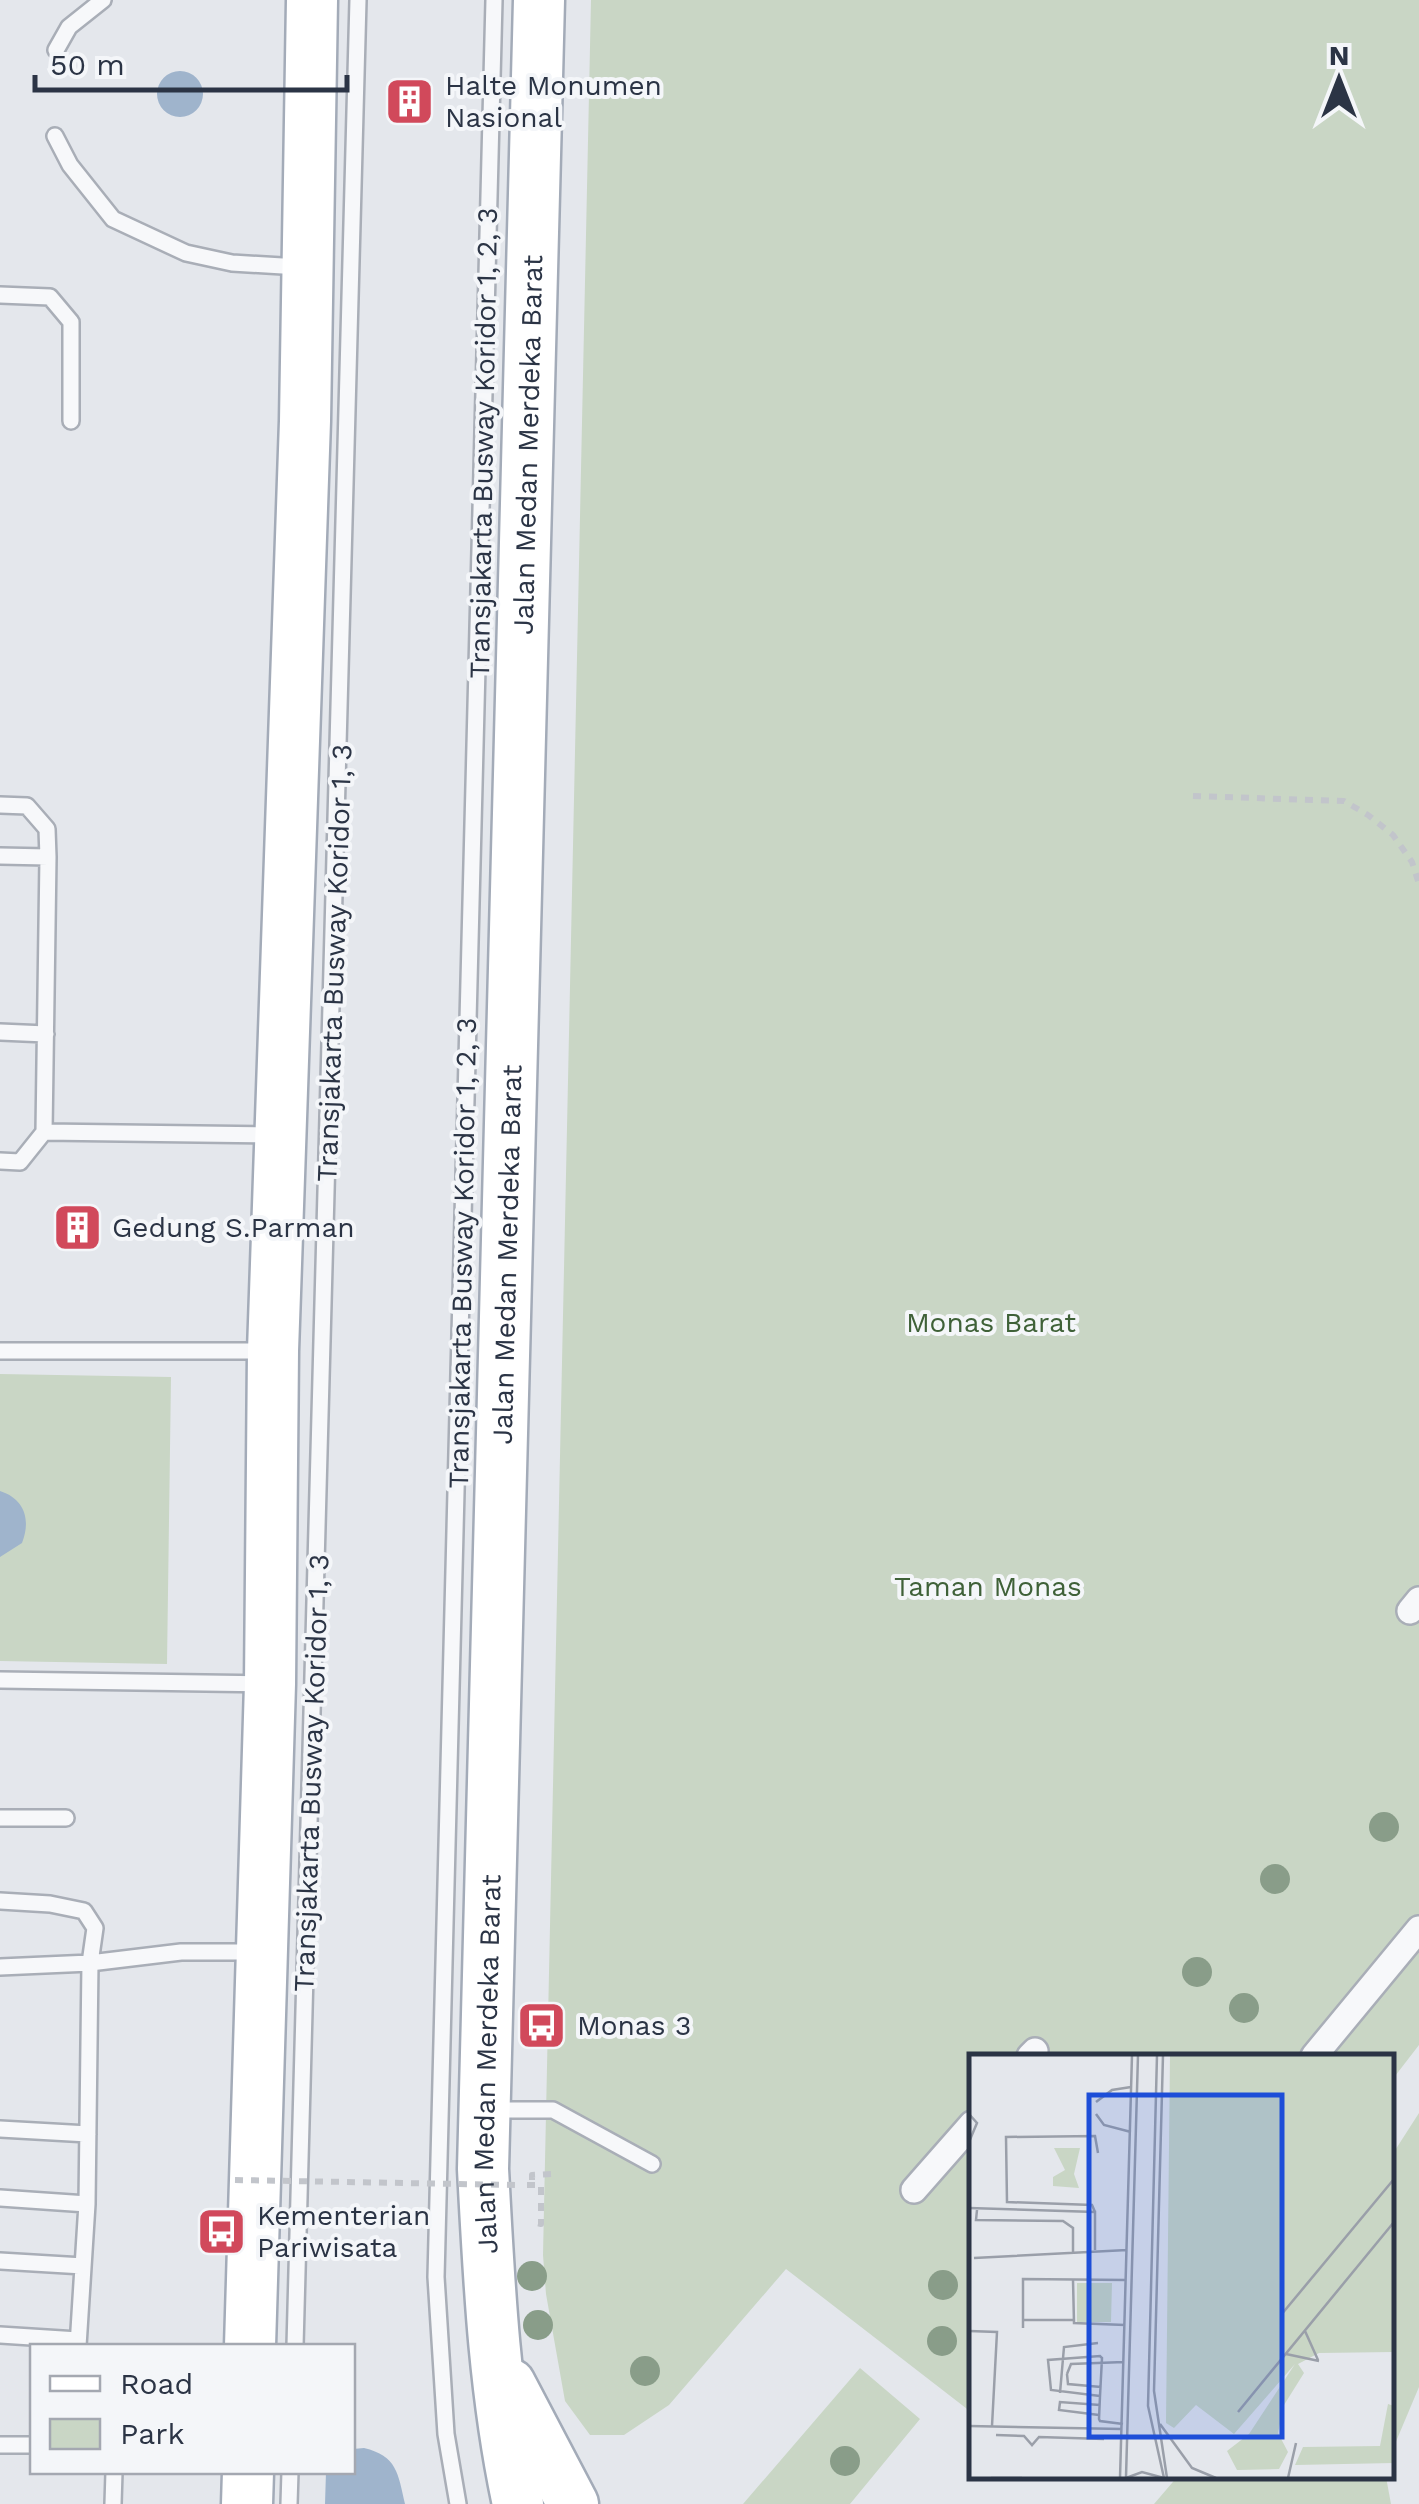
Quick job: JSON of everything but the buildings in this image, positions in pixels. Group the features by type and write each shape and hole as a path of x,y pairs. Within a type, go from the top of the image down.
{"main road":[{"path":"250,2344 270,1684 273,1351 308,268 312,0"},
{"name":"Jalan Medan Merdeka Barat","path":"518,2504 492,2348 483,2169 539,0"},
{"path":"492,2348 573,2504"},
{"path":"247,2504 248,2474"}],"street":[{"path":"1316,2054 1419,1929"},
{"path":"914,2190 969,2127"}],"lane":[{"path":"56,50 69,27 103,0"},
{"name":"Transjakarta Busway Koridor 1, 3","path":"295,2344 358,0"},
{"name":"Transjakarta Busway Koridor 1, 2, 3","path":"458,2504 446,2434 436,2278 494,0"},
{"path":"55,136 70,165 113,220 186,253 232,264 308,268"},
{"path":"0,295 50,296 71,322 71,421"},
{"path":"0,804 27,806 47,829 48,857 44,1132 20,1162 0,1162"},
{"path":"0,856 48,857"},
{"path":"0,1032 46,1034"},
{"path":"44,1132 279,1135"},
{"path":"0,1350 273,1351"},
{"path":"0,1680 270,1684"},
{"path":"0,1818 66,1818"},
{"path":"0,1901 84,1911 94,1928 90,1964 87,2204 78,2343 0,2335"},
{"path":"0,1966 90,1964 181,1952 260,1952"},
{"path":"484,2110 553,2110 652,2164"},
{"path":"0,2128 88,2134"},
{"path":"0,2198 87,2204"},
{"path":"0,2261 83,2266"},
{"path":"0,2445 30,2445"},
{"path":"113,2504 114,2474"},
{"path":"289,2504 290,2474"}],"path":[{"path":"1193,796 1344,802 1368,814 1393,835 1412,862 1419,884"},
{"path":"532,2185 540,2185 540,2224 532,2224 532,2185 532,2175 552,2174"},
{"path":"234,2180 516,2185"}],"green space":[{"name":"Monas Barat","path":"591,0 1419,0 1419,2045 1394,2077 1394,2054 969,2054 969,2410 786,2269 669,2405 624,2435 590,2435 565,2401 543,2255"},
{"path":"0,1374 171,1377 167,1664 0,1661"},
{"path":"1419,2113 1419,2387 1394,2446 1394,2152"},
{"path":"860,2368 920,2419 850,2504 743,2504"},
{"path":"1175,2479 1386,2479 1391,2504 1154,2504"}],"water":[{"path":"180,71 197,77 203,94 197,111 180,117 163,111 157,94 163,77"},
{"path":"0,1491 20,1505 26,1526 22,1543 0,1557"},
{"path":"355,2449 375,2451 390,2461 405,2504 325,2504 326,2474 355,2474"}],"place":[{"name":"Halte Monumen Nasional","path":"410,101"},
{"name":"Gedung S.Parman","path":"77,1227"},
{"name":"Monas 3","path":"542,2025"},
{"name":"Kementerian Pariwisata","path":"222,2231"}],"park label":[{"name":"Taman Monas","path":"988,1586"}]}
